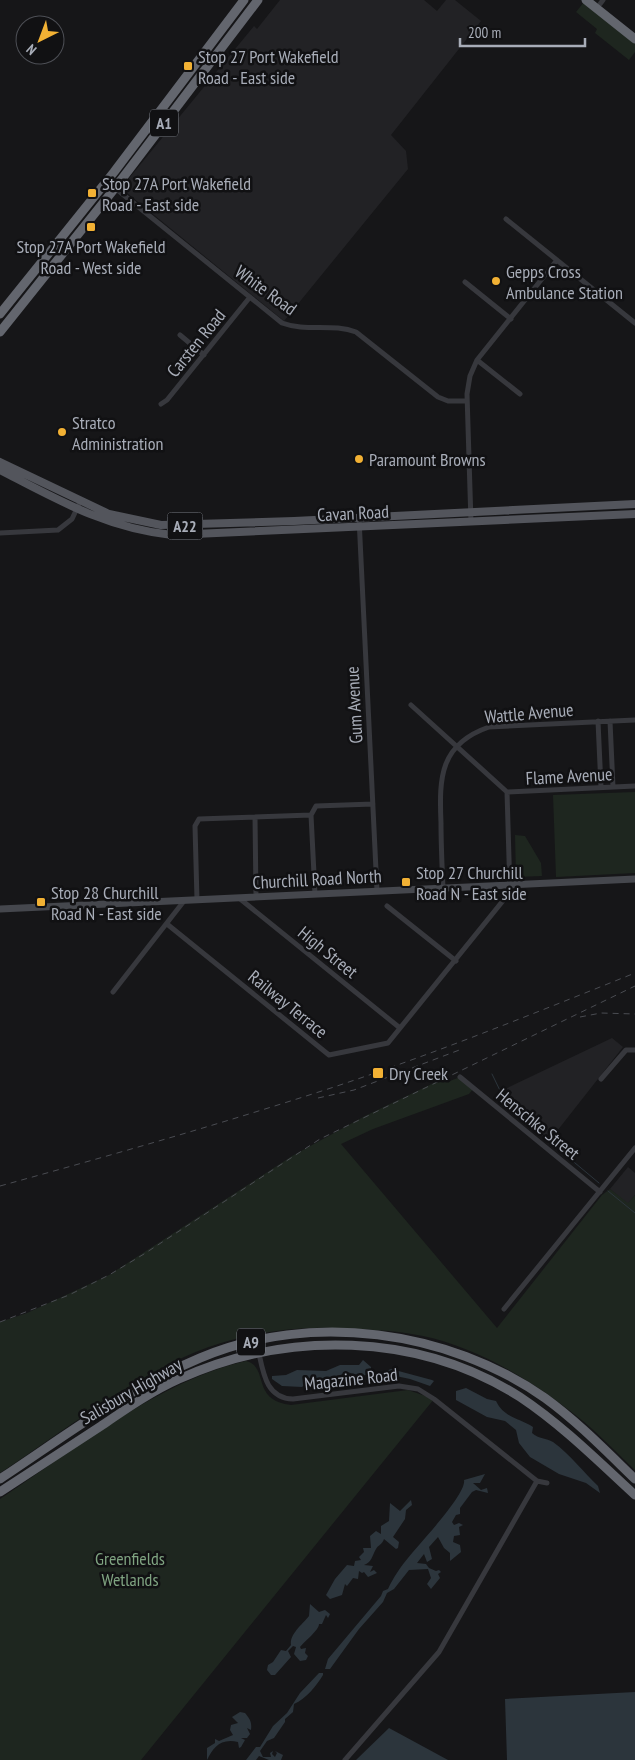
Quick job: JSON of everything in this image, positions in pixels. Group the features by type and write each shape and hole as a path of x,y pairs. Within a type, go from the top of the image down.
{"highway":[{"name":"A1","path":"0,314 114,172 204,50 244,0"},
{"name":"A1","path":"0,332 115,188 258,0"},
{"path":"586,0 599,3 635,32"},
{"path":"599,3 635,39"},
{"path":"204,50 213,58"},
{"path":"95,196 106,188 115,188 114,172"},
{"path":"0,324 14,308 22,305"},
{"name":"Salisbury Highway","path":"0,1479 144,1385 200,1358 256,1340 288,1335 371,1334 420,1342 472,1359 506,1374 552,1403 635,1479"},
{"name":"Salisbury Highway","path":"0,1492 139,1401 178,1380 218,1363 259,1352 308,1345 352,1345 396,1350 447,1364 480,1376 526,1402 554,1422 635,1495"}],"main road":[{"name":"Cavan Road","path":"0,462 106,522 137,531 172,535 635,514"},
{"name":"Cavan Road","path":"0,470 79,506 150,524 294,521 635,504"},
{"path":"282,531 294,521"},
{"path":"220,524 221,534"}],"street":[{"name":"White Road","path":"115,188 282,323 290,326 343,328 356,332 438,397 448,401 466,401"},
{"path":"506,219 635,323"},
{"path":"471,522 466,401 470,376 478,360 557,260"},
{"path":"465,282 511,319"},
{"name":"Carsten Road","path":"161,404 168,400 250,297"},
{"path":"180,335 204,355"},
{"path":"478,360 520,394"},
{"path":"0,533 58,530 67,524 79,506"},
{"name":"Gum Avenue","path":"359,518 377,891"},
{"path":"411,705 507,792"},
{"name":"Wattle Avenue","path":"443,888 439,790 443,768 456,746 479,731 489,727 635,720"},
{"path":"598,721 602,787"},
{"path":"610,721 613,787"},
{"name":"Flame Avenue","path":"511,886 507,792 635,786"},
{"path":"315,894 311,815 316,806 373,804"},
{"path":"197,900 195,826 199,819 311,815"},
{"path":"255,817 256,897"},
{"name":"Churchill Road North","path":"0,909 635,879"},
{"name":"Railway Terrace","path":"167,924 328,1055 386,1044 506,900 511,886"},
{"name":"High Street","path":"239,898 400,1028"},
{"path":"113,992 184,901"},
{"path":"387,906 456,960"},
{"path":"602,1080 626,1050 632,1049"},
{"name":"Henschke Street","path":"460,1077 600,1192"},
{"path":"504,1309 635,1148"},
{"name":"Magazine Road","path":"256,1340 267,1386 278,1396 293,1399 400,1386 418,1389 434,1399 537,1481 547,1483"},
{"path":"344,1760 439,1652 537,1481"}],"shaded area":[{"path":"280,0 424,0 437,11 446,0 455,0 481,21 391,135 406,151 408,169 284,321 121,188 254,26 257,29"},
{"path":"612,1038 623,1047 550,1140 512,1108 503,1090"},
{"path":"628,1167 635,1173 635,1195 628,1204 610,1189"},
{"path":"363,1360 371,1367 371,1374 361,1376 347,1372 325,1382 309,1381 302,1387 282,1386 272,1379 272,1376 286,1375 297,1370 326,1371 340,1365 359,1365"},
{"path":"391,1369 434,1381 430,1386 391,1375 385,1379 386,1371"},
{"path":"466,1388 487,1399 496,1401 503,1411 533,1427 532,1433 553,1442 598,1486 600,1493 586,1483 559,1474 530,1457 519,1443 516,1430 505,1421 487,1417 456,1400 456,1391"},
{"path":"485,1474 480,1483 473,1483 481,1490 487,1488 488,1493 476,1490 472,1492 460,1508 460,1514 456,1515 452,1522 454,1525 459,1523 463,1525 459,1527 460,1535 454,1536 453,1542 460,1545 461,1552 450,1561 450,1553 444,1548 438,1537 429,1547 432,1559 427,1562 424,1554 417,1563 426,1564 429,1568 441,1572 438,1574 440,1578 431,1589 427,1584 431,1578 428,1569 409,1570 394,1589 387,1593 383,1602 359,1629 330,1669 325,1669 328,1659 381,1596 383,1591 388,1589 403,1565 450,1507 463,1487 464,1480"},
{"path":"411,1500 412,1505 406,1510 405,1519 393,1537 399,1542 398,1548 396,1549 384,1539 367,1564 364,1565 373,1566 370,1572 374,1570 377,1573 368,1577 364,1572 359,1571 358,1579 353,1578 347,1586 345,1584 342,1595 330,1599 326,1595 335,1579 347,1565 354,1566 355,1561 361,1560 359,1557 364,1552 363,1548 371,1548 370,1536 376,1531 381,1534 381,1526 389,1521 390,1503 400,1511"},
{"path":"310,1604 319,1612 325,1610 330,1614 328,1618 326,1615 322,1624 319,1624 315,1632 300,1647 301,1649 306,1648 305,1653 308,1656 306,1660 300,1661 294,1654 296,1647 293,1646 288,1651 291,1657 275,1675 271,1675 267,1670 268,1665 273,1662 281,1650 286,1651 291,1645 294,1633 309,1616"},
{"path":"319,1673 323,1673 323,1675 318,1683 307,1695 294,1704 293,1712 285,1719 285,1722 274,1738 267,1741 260,1751 263,1757 271,1757 270,1753 273,1751 272,1754 275,1757 277,1753 275,1751 283,1755 281,1760 269,1760 259,1756 256,1760 246,1760 256,1747 260,1747 273,1726 287,1713 300,1693"},
{"path":"635,1692 635,1760 507,1760 505,1699"},
{"path":"240,1712 245,1713 250,1721 251,1730 247,1728 250,1734 247,1738 241,1738 245,1740 239,1748 238,1742 232,1741 226,1741 218,1745 207,1760 207,1748 215,1743 215,1739 219,1741 233,1735 230,1730 231,1725 238,1723 232,1717"},
{"path":"389,1728 448,1760 356,1760"}],"green space":[{"path":"584,2 635,43 635,52 629,60 595,33 597,29 576,12"},
{"path":"635,792 635,873 556,877 553,795"},
{"path":"515,835 525,836 541,863 542,876 516,877"},
{"path":"460,1077 474,1088 469,1094 373,1129 341,1144 497,1328 602,1195 610,1189 628,1203 635,1195 635,1470 566,1407 528,1381 487,1358 444,1342 400,1332 311,1328 267,1332 245,1337 182,1358 120,1392 0,1473 0,1322 27,1313 109,1275 292,1156 365,1116 442,1079 450,1081"},
{"name":"Greenfields Wetlands","path":"246,1361 253,1364 257,1370 270,1397 278,1402 291,1405 408,1390 434,1399 141,1760 0,1760 0,1499 87,1439 150,1400 214,1370"}],"waterway":[{"path":"492,1074 508,1107 599,1183"},
{"path":"608,1191 635,1213"}],"railway":[{"path":"0,1186 168,1138 334,1087 448,1047 635,973"},
{"path":"0,1322 69,1295 109,1275 320,1139 635,986"},
{"path":"580,1017 601,1013 635,1014"},
{"path":"318,1098 354,1090 462,1049"}],"place":[{"name":"Stop 27 Port Wakefield Road - East side","path":"188,66"},
{"name":"Stop 27A Port Wakefield Road - East side","path":"92,193"},
{"name":"Stop 27A Port Wakefield Road - West side","path":"91,227"},
{"name":"Gepps Cross Ambulance Station","path":"496,281"},
{"name":"Stratco Administration","path":"62,432"},
{"name":"Paramount Browns","path":"359,459"},
{"name":"Stop 27 Churchill Road N - East side","path":"406,882"},
{"name":"Stop 28 Churchill Road N - East side","path":"41,902"},
{"name":"Dry Creek","path":"378,1073"}]}
